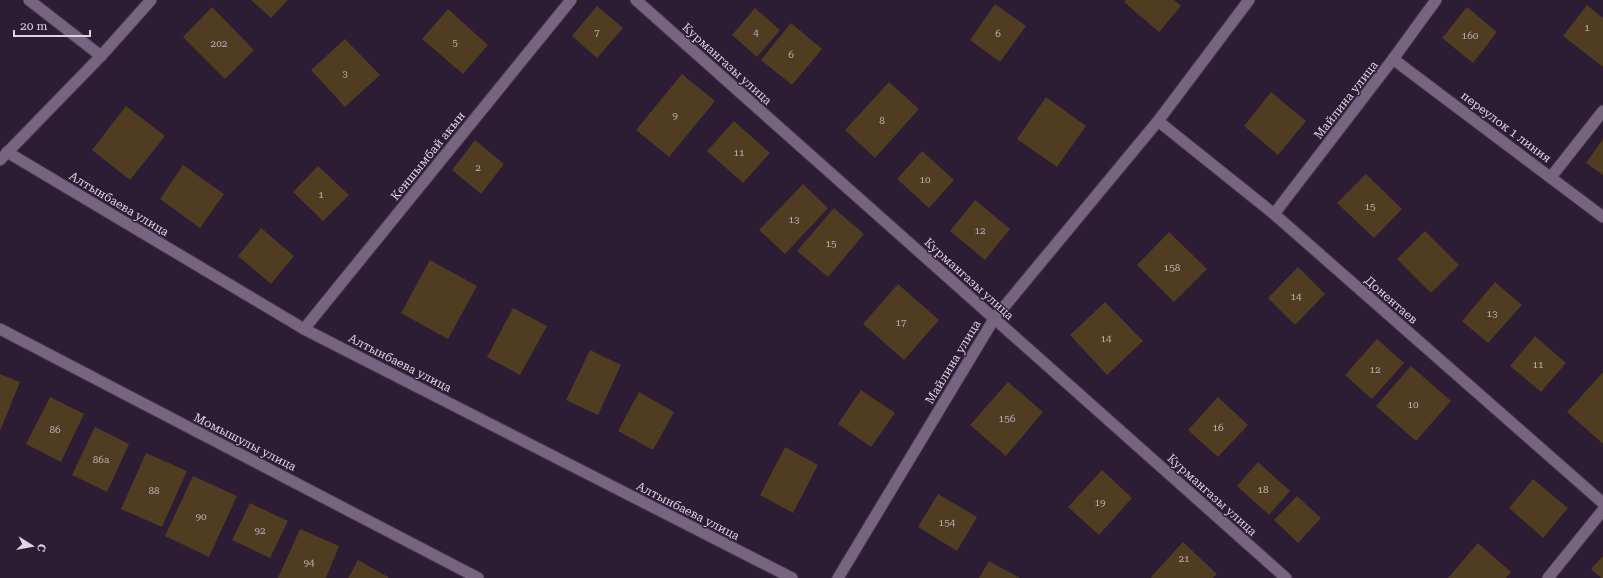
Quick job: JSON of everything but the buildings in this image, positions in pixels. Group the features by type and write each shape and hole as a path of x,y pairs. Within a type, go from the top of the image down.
{"street":[{"path":"29,0 101,56"},
{"path":"3,156 101,56 151,0"},
{"name":"Кеншымбай акын","path":"304,329 571,0"},
{"name":"Курмангазы улица","path":"636,0 1286,578"},
{"name":"Майлина улица","path":"838,578 994,319 1158,121 1249,0"},
{"name":"Майлина улица","path":"1274,214 1393,59 1436,0"},
{"name":"переулок 1 линия","path":"1393,59 1603,217"},
{"path":"1551,177 1603,111"},
{"name":"Донентаев","path":"1158,121 1274,214 1603,503"},
{"name":"Алтынбаева улица","path":"3,156 304,329 792,578"},
{"name":"Момышулы улица","path":"0,329 478,578"},
{"path":"1548,578 1603,510"}]}
